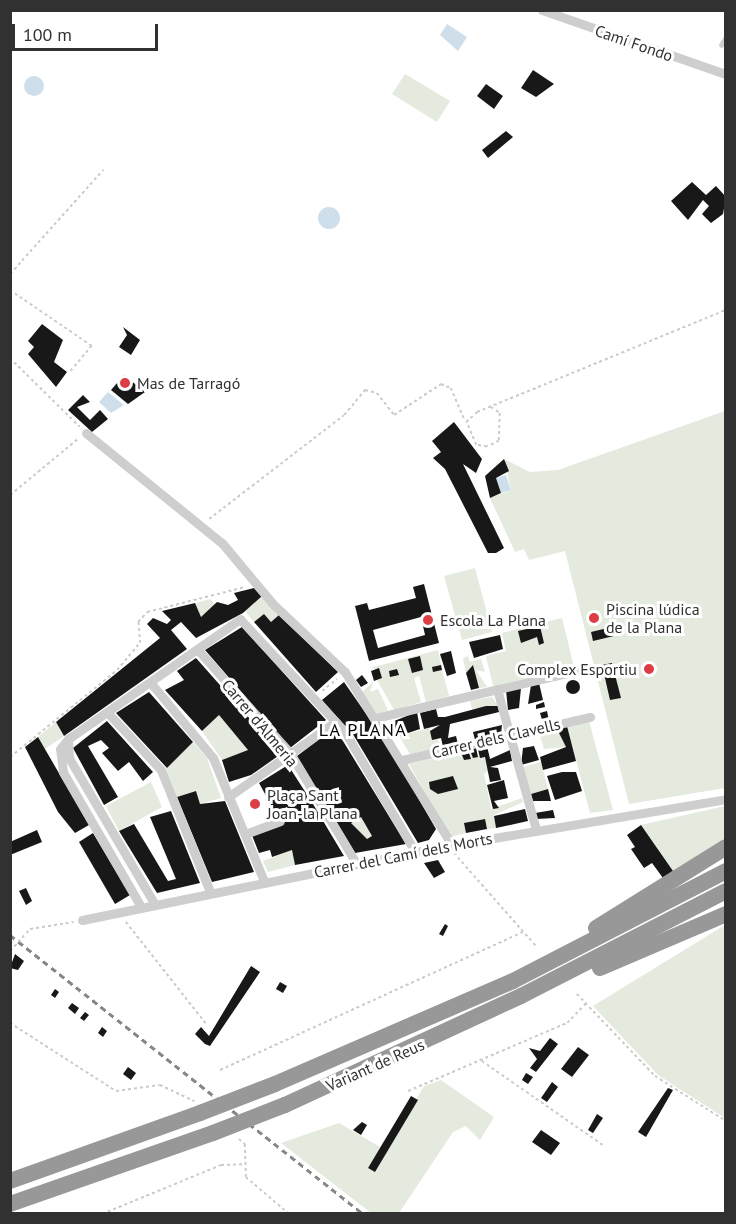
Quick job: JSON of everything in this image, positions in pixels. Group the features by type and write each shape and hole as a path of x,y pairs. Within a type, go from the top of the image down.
{"highway":[{"path":"513,981 522,969 726,847"},
{"name":"Variant de Reus","path":"10,1181 275,1084 513,981 726,871"},
{"name":"Variant de Reus","path":"10,1204 213,1133 285,1105 522,996 726,891"},
{"path":"522,996 543,995 726,914"}],"street":[{"name":"Camí Fondo","path":"542,10 726,74"},
{"path":"86,433 222,543 254,582 345,672 402,760 452,845"},
{"path":"59,759 68,739 240,618 335,722 415,852"},
{"name":"Carrer d'Almeria","path":"197,649 290,753 356,863"},
{"path":"375,718 579,670"},
{"path":"150,682 213,758 264,881"},
{"path":"497,689 536,830"},
{"path":"107,712 161,770 210,892"},
{"name":"Carrer dels Clavells","path":"402,760 590,717"},
{"path":"228,797 335,722"},
{"path":"68,739 69,758 154,903"},
{"path":"59,759 69,758"},
{"path":"59,759 140,905"},
{"name":"Carrer del Camí dels Morts","path":"82,920 140,905 356,863 536,830 726,799"},
{"path":"245,834 280,821"}],"lane":[{"path":"721,45 726,37"}],"path":[{"path":"10,274 103,170"},
{"path":"10,290 92,346 71,371"},
{"path":"466,422 491,407 726,310"},
{"path":"10,358 86,433 10,495"},
{"path":"200,525 344,415 365,390 377,393 394,415 441,384 451,388 476,445 499,441 500,413 491,407"},
{"path":"10,757 117,670 140,643 138,622 147,612 254,582"},
{"path":"313,699 338,678"},
{"path":"10,812 10,827"},
{"path":"452,845 456,860 536,946"},
{"path":"10,951 30,929 82,920"},
{"path":"126,922 207,1024"},
{"path":"220,1070 523,932"},
{"path":"577,994 655,1076 726,1121"},
{"path":"408,1091 567,1023 586,1003"},
{"path":"10,1023 116,1091 160,1085 184,1093 201,1111"},
{"path":"482,1061 603,1145"},
{"path":"237,1137 245,1144 246,1177 289,1214"},
{"path":"102,1214 221,1165 246,1164"}],"shaded area":[{"path":"405,74 450,101 437,122 392,94"},
{"path":"725,411 725,788 629,804 565,551 529,560 524,549 515,552 490,498 511,490 504,459 530,472 558,470"},
{"path":"475,568 492,632 462,640 444,576"},
{"path":"262,596 279,615 271,622 264,614 254,622 245,611"},
{"path":"211,599 216,608 201,617 195,603"},
{"path":"562,618 574,667 493,686 486,656 506,651 502,633"},
{"path":"438,650 441,665 433,672 442,670 449,696 426,702 419,676 414,678 421,702 394,710 377,680 381,678 379,669 370,668"},
{"path":"468,656 470,662 481,659 485,672 476,670 487,687 479,688 473,665 466,673 463,658"},
{"path":"374,681 370,692 378,689 388,710 376,714 361,693"},
{"path":"492,697 498,706 472,709 470,701"},
{"path":"219,715 248,750 222,760 202,731"},
{"path":"589,721 613,810 590,813 567,726"},
{"path":"56,722 64,736 45,749 38,737"},
{"path":"429,728 443,747 410,754 399,736"},
{"path":"557,729 566,747 544,749 539,733"},
{"path":"193,742 207,758 221,798 200,804 196,791 177,797 166,769"},
{"path":"478,749 492,769 484,774 491,809 522,798 523,802 494,815 496,828 487,829 484,819 465,823 466,833 450,837 409,764 470,750 478,757"},
{"path":"541,762 548,789 530,794 523,767"},
{"path":"151,782 162,807 119,831 106,806"},
{"path":"725,806 725,840 673,871 641,825"},
{"path":"361,817 372,836 367,839 351,823"},
{"path":"292,850 295,865 268,872 263,861"},
{"path":"725,925 725,1118 658,1075 593,1006"},
{"path":"441,1080 494,1117 480,1140 466,1126 453,1132 399,1213 371,1213 281,1143 339,1123 380,1147 368,1168 375,1172 424,1086"}],"water":[{"path":"447,24 467,37 458,51 440,35"},
{"path":"34,76 41,79 44,86 41,93 34,96 27,93 24,86 27,79"},
{"path":"325,207 333,207 340,214 340,222 333,229 325,229 318,222 318,214"},
{"path":"108,392 124,405 111,413 99,402"},
{"path":"506,475 511,490 501,493 496,478"},
{"path":"591,611 597,611 601,618 597,625 591,625 587,621 587,615"}],"building":[{"path":"533,70 554,84 536,97 521,88"},
{"path":"486,84 503,96 494,109 477,96"},
{"path":"506,131 513,137 488,158 482,150"},
{"path":"692,182 706,195 716,186 726,197 723,214 711,223 702,214 709,206 703,200 688,220 671,201"},
{"path":"42,324 63,340 54,362 67,372 56,387 28,354 34,347 28,341"},
{"path":"123,327 140,340 131,355 119,347 127,335"},
{"name":"Mas de Tarragó","path":"124,375 145,392 128,404 111,390"},
{"path":"83,395 90,402 77,407 90,420 100,410 108,419 92,432 68,410"},
{"path":"454,422 482,459 476,473 463,464 504,548 496,553 488,553 445,469 433,458 441,452 432,441"},
{"path":"504,459 509,471 496,478 501,493 490,498 485,476"},
{"path":"424,584 439,643 369,661 355,606 367,603 369,610 416,598 413,587","holes":["421,617 425,635 378,648 373,630"]},
{"path":"254,588 262,596 243,613 196,638 181,622 171,630 187,649 64,736 56,722 160,638 147,624 153,618 167,624 171,620 162,611 195,603 201,617 217,602 228,605 238,600 234,593"},
{"path":"264,614 271,622 279,615 338,672 316,692 254,622"},
{"path":"540,626 544,643 539,645 537,637 521,643 518,631"},
{"path":"616,626 618,635 593,641 591,632"},
{"path":"242,627 326,720 290,748 205,650"},
{"path":"500,635 503,649 474,658 469,642"},
{"path":"451,651 456,673 447,676 440,654"},
{"path":"420,656 423,670 412,673 408,659"},
{"path":"196,658 281,754 251,775 229,782 222,760 248,750 219,715 202,731 165,690 184,680 177,671"},
{"path":"612,663 621,698 610,700 602,665"},
{"path":"441,665 442,670 433,672 432,667"},
{"path":"473,665 479,688 471,690 466,673"},
{"path":"379,668 382,678 374,681 371,671"},
{"path":"397,669 399,675 390,677 389,671"},
{"path":"362,675 368,683 361,687 356,680"},
{"path":"570,680 576,680 580,687 576,694 570,694 566,690 566,684"},
{"path":"344,682 387,744 436,829 429,840 418,843 354,736 322,700"},
{"path":"539,683 543,700 528,704 531,685"},
{"path":"521,688 519,708 508,710 506,690"},
{"path":"149,692 193,742 167,768 116,713"},
{"path":"544,702 545,707 536,709 536,705"},
{"path":"486,706 498,706 499,712 450,724 448,738 456,736 458,744 443,747 441,738 432,740 430,731 440,725 424,729 420,713 436,709 438,717 445,717"},
{"path":"547,711 549,721 543,723 540,713"},
{"path":"417,712 420,729 399,736 389,723"},
{"path":"107,721 153,772 143,781 129,762 118,771 102,753 109,748 101,740 88,746 118,797 104,805 73,748"},
{"path":"502,725 501,734 475,740 473,732"},
{"path":"567,726 576,761 543,770 540,757 566,747 557,729"},
{"path":"333,729 343,741 406,844 355,853 297,756","holes":["361,817 372,836 367,839 351,823"]},
{"path":"38,737 89,825 75,833 58,812 25,747"},
{"path":"487,746 490,759 510,750 512,761 490,767 498,768 501,780 490,782 485,757 480,758 478,749"},
{"path":"534,746 539,760 521,765 523,748"},
{"path":"476,748 478,757 473,758 470,750"},
{"path":"469,753 471,759 464,760 462,755"},
{"path":"288,765 344,856 295,865 292,850 272,857 270,850 259,853 251,833 293,817 287,807 275,812 259,783"},
{"path":"562,772 576,772 582,791 555,800 547,776"},
{"path":"453,776 458,789 438,794 430,789 429,782"},
{"path":"504,780 508,798 494,801 499,808 493,809 487,785"},
{"path":"548,789 551,801 533,801 531,794"},
{"path":"196,791 200,804 225,801 254,872 212,882 177,797"},
{"path":"525,809 528,821 496,828 494,816"},
{"path":"553,810 555,818 536,819 535,813"},
{"path":"171,811 200,883 157,893 119,831 134,824 168,881 176,879 150,817"},
{"path":"485,819 487,829 466,833 464,823"},
{"path":"641,825 673,871 663,878 652,863 644,868 631,849 635,847 627,835"},
{"path":"37,830 42,842 10,855 10,842"},
{"path":"93,833 130,895 115,904 79,842"},
{"path":"438,860 445,872 434,878 424,863"},
{"path":"26,888 32,901 26,905 19,891"},
{"path":"445,924 448,926 443,936 439,934"},
{"path":"15,954 24,961 18,970 10,968"},
{"path":"251,966 260,972 210,1046 205,1044 195,1034 201,1027 209,1036"},
{"path":"280,982 287,986 283,993 276,989"},
{"path":"55,989 59,992 55,998 51,995"},
{"path":"72,1003 79,1008 75,1014 68,1008"},
{"path":"85,1012 89,1015 84,1021 80,1018"},
{"path":"102,1027 107,1031 103,1037 98,1033"},
{"path":"550,1038 558,1044 536,1072 530,1068 537,1059 529,1048 540,1051"},
{"path":"578,1047 589,1055 572,1077 561,1069"},
{"path":"128,1067 136,1073 131,1080 123,1074"},
{"path":"526,1073 533,1077 528,1084 522,1080"},
{"path":"552,1082 558,1087 547,1102 541,1098"},
{"path":"668,1088 673,1090 646,1137 638,1132"},
{"path":"411,1096 418,1100 375,1172 368,1168"},
{"path":"597,1114 603,1118 593,1133 588,1130"},
{"path":"362,1122 367,1125 361,1135 353,1130"},
{"path":"541,1130 560,1143 551,1155 532,1142"}],"railway":[{"path":"10,935 363,1214"}],"place":[{"name":"Mas de Tarragó","path":"125,383"},
{"name":"Piscina lúdica de la Plana","path":"594,618"},
{"name":"Escola La Plana","path":"428,620"},
{"name":"Complex Esportiu","path":"649,669"},
{"name":"Plaça Sant Joan-la Plana","path":"255,804"}],"district":[{"name":"LA PLANA","path":"363,730"}]}
